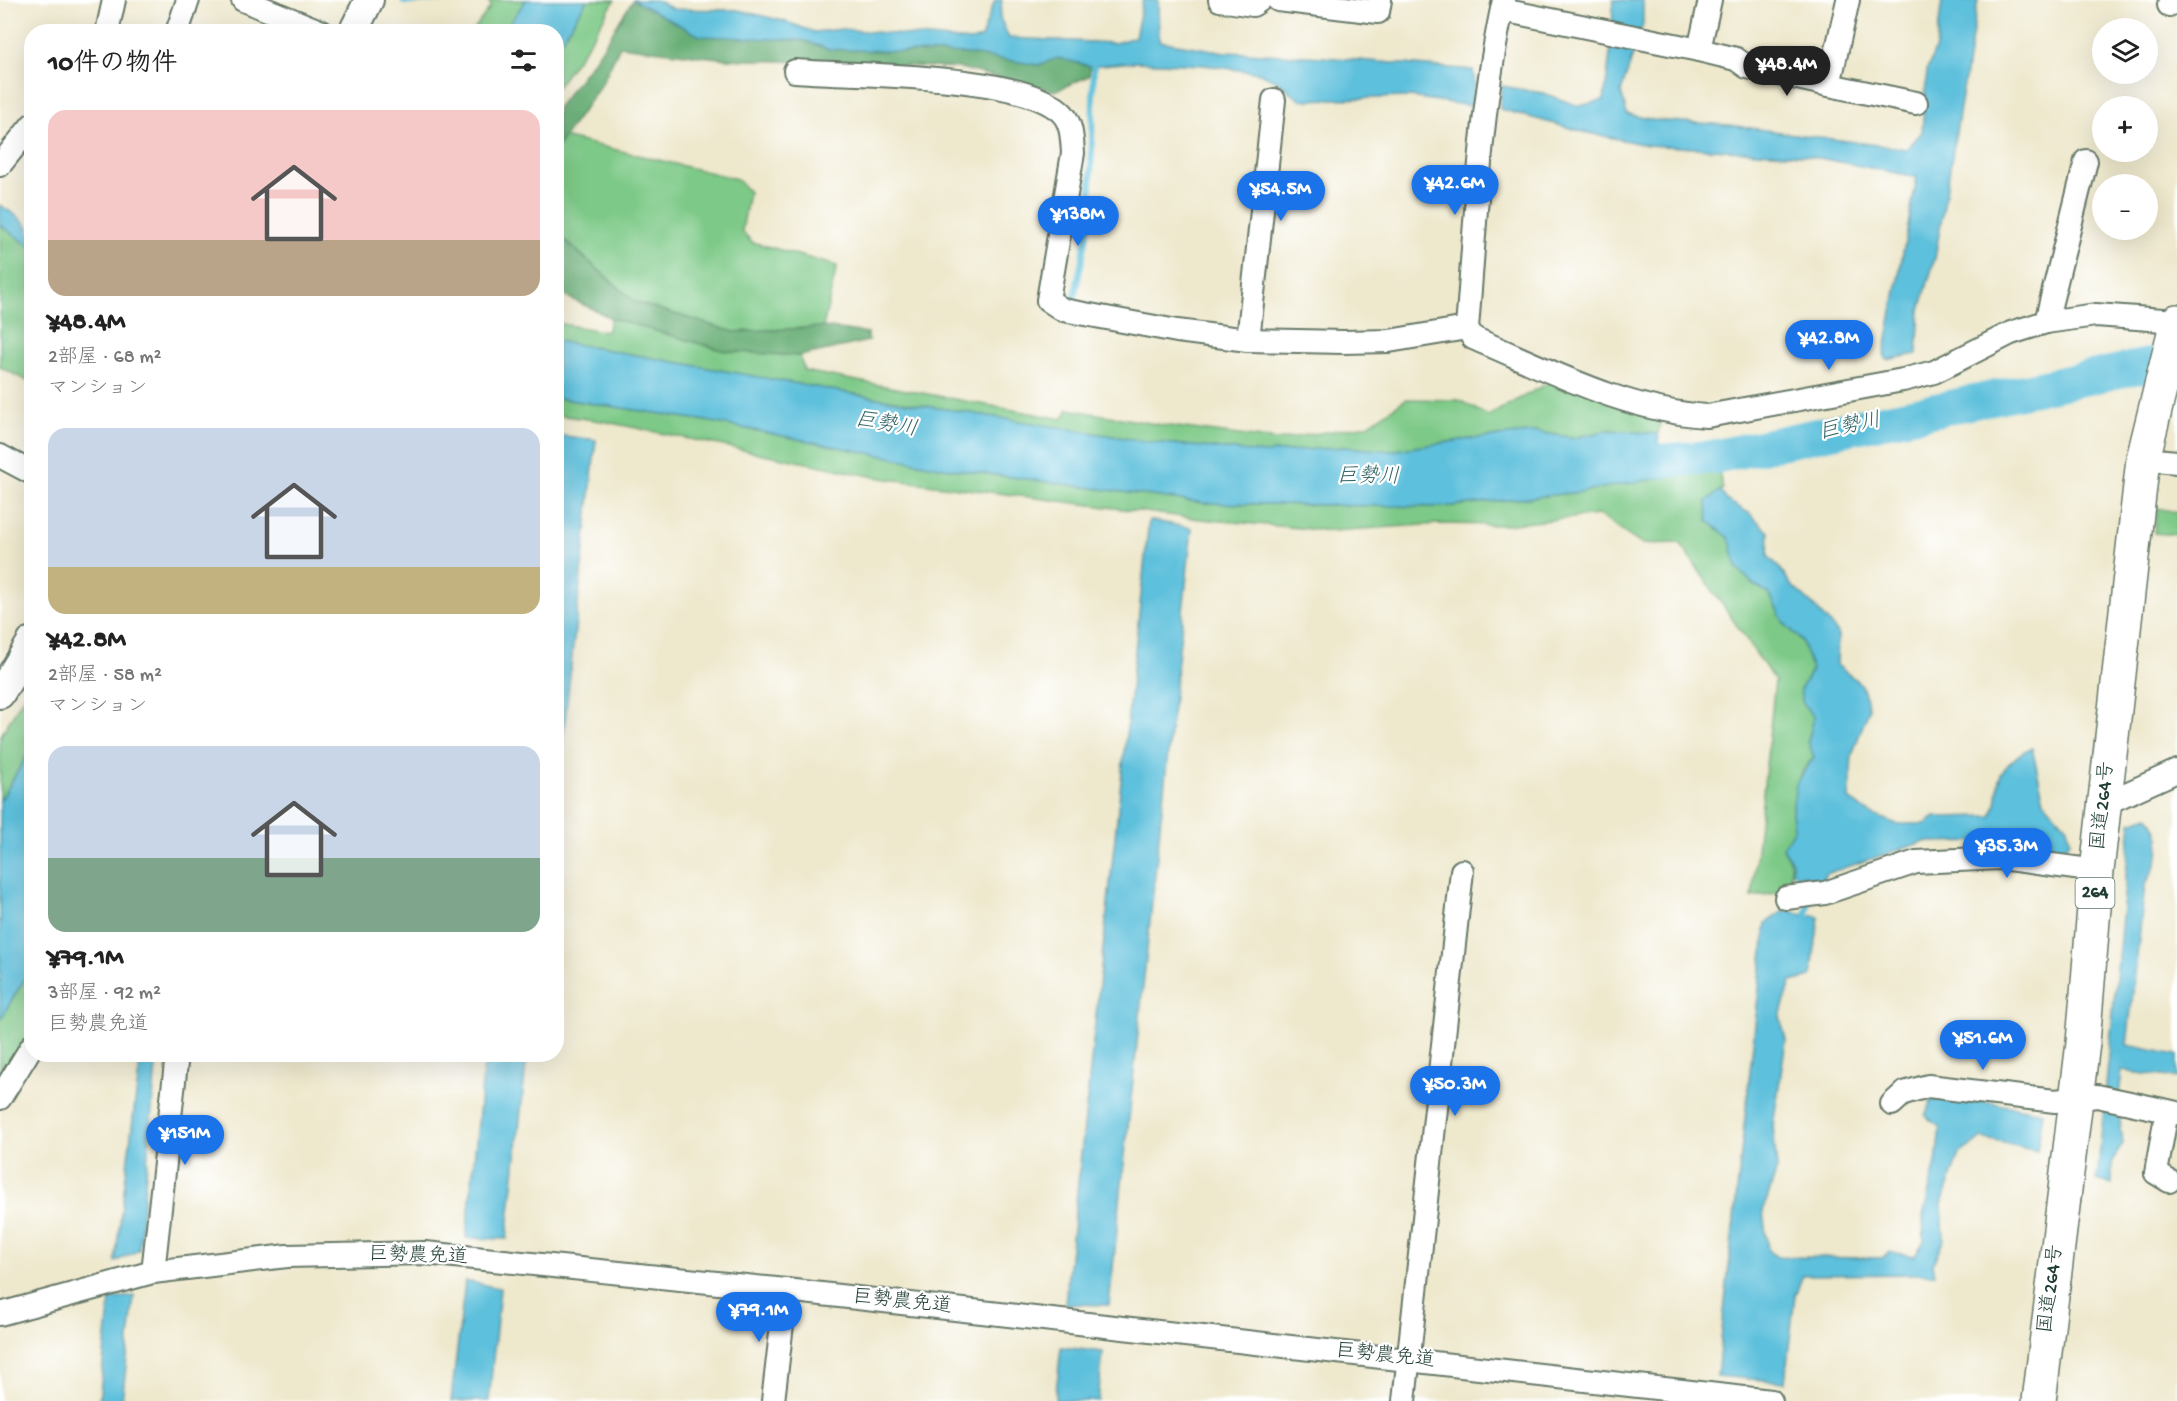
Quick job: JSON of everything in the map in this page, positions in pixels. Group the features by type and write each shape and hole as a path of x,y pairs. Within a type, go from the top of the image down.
{"highway":[{"name":"国道264号","path":"2039,1401 2086,1098 2097,871 2143,459 2164,393 2176,324"}],"main road":[{"path":"357,24 369,0"},
{"path":"0,694 24,655"}],"street":[{"path":"109,24 114,0"},
{"path":"180,24 188,0"},
{"path":"243,0 302,24"},
{"path":"1220,0 1253,6 1260,0"},
{"path":"1278,0 1378,12 1380,0"},
{"path":"1699,50 1710,0"},
{"path":"1829,85 1848,0"},
{"path":"1916,103 1747,68 1736,59 1607,33 1503,5 1485,109 1467,328 1473,338 1612,395 1677,414 1707,416 1934,372 2011,333 2046,322 2096,315 2176,324"},
{"path":"795,71 963,81 1042,99 1062,112 1071,131 1073,153 1048,300 1063,310 1125,322 1248,339 1344,342 1389,340 1467,328"},
{"path":"1248,339 1274,100"},
{"path":"0,165 24,134"},
{"path":"2046,322 2086,161"},
{"path":"0,456 24,469"},
{"path":"2143,459 2177,462"},
{"path":"2104,804 2177,771"},
{"path":"1786,898 1825,893 1916,862 2000,858 2097,871"},
{"path":"1404,1401 1461,871"},
{"path":"0,1098 24,1059"},
{"path":"153,1272 176,1062"},
{"path":"1892,1104 1904,1093 1928,1086 2055,1101 2086,1098 2122,1102 2172,1112 2156,1173 2169,1181"},
{"name":"巨勢農免道","path":"0,1314 153,1272 287,1256 425,1253 786,1290 1771,1401"},
{"path":"773,1401 786,1290"}],"green space":[{"path":"488,0 526,0 509,24 478,24 491,6"},
{"path":"587,0 615,0 564,77 564,36"},
{"path":"633,0 700,36 803,40 828,49 969,54 1038,65 1058,58 1090,66 1089,76 1055,91 958,68 726,59 620,46 601,85 564,137 564,99 598,55"},
{"path":"564,137 737,179 749,192 742,231 752,242 837,266 823,327 734,332 635,302 564,239"},
{"path":"0,225 24,242 24,379 0,367"},
{"path":"564,240 635,302 734,332 823,327 867,333 869,341 800,356 725,351 611,318 564,295"},
{"path":"611,318 725,351 800,356 804,371 1062,419 1068,409 1162,425 1277,440 1368,425 1406,399 1459,400 1488,416 1555,379 1662,417 1658,434 1609,430 1575,438 1536,432 1390,451 1345,447 1264,453 1143,441 877,398 564,342 564,324 607,332"},
{"path":"564,399 707,421 945,468 1204,503 1442,507 1580,492 1665,477 1719,471 1723,489 1707,501 1708,521 1730,538 1737,568 1754,585 1769,593 1784,623 1802,641 1812,670 1800,690 1803,704 1814,717 1808,742 1814,757 1800,774 1792,812 1794,828 1783,848 1791,868 1787,891 1752,897 1775,681 1680,543 1641,544 1598,515 1504,525 1439,524 1332,531 1200,519 880,478 602,421 564,416"},
{"path":"2157,508 2177,512 2177,535 2154,533"},
{"path":"24,696 24,761 0,801 0,737"},
{"path":"24,980 24,1047 0,1088 0,1020"}],"water":[{"path":"526,0 587,0 564,36 564,24 509,24"},
{"path":"633,0 656,0 673,9 738,10 784,21 814,32 842,29 971,41 981,38 995,0 1002,0 1000,18 1009,38 1115,43 1135,37 1143,0 1158,0 1159,41 1225,52 1324,57 1473,70 1475,84 1471,106 1410,97 1300,100 1277,81 1260,73 1204,65 1136,62 1090,66 1058,58 1038,65 969,54 828,49 803,40 700,36"},
{"path":"1613,0 1643,0 1643,24 1621,92 1627,114 1653,120 1728,125 1907,149 1922,132 1927,70 1936,47 1942,0 1978,0 1935,258 1920,310 1917,354 1887,360 1884,355 1917,177 1804,155 1647,145 1584,132 1500,109 1501,86 1543,93 1579,106 1604,100 1612,38"},
{"path":"0,205 24,223 24,242 0,225"},
{"path":"564,342 877,398 1143,441 1264,453 1345,447 1390,451 1537,432 1575,438 1609,430 1658,434 1665,477 1580,492 1442,507 1204,503 945,468 707,421 564,399"},
{"path":"564,436 596,440 564,729"},
{"path":"1721,490 1726,500 1749,513 1769,532 1768,556 1780,568 1791,585 1838,633 1837,665 1862,685 1869,709 1852,755 1849,799 1871,814 1897,824 1925,824 1935,817 1991,816 1996,803 1999,780 2004,770 2018,756 2032,748 2044,801 2067,827 2070,841 2061,852 2024,836 2005,836 1994,841 1923,842 1825,874 1823,882 1792,872 1792,862 1783,848 1794,828 1792,812 1796,784 1814,757 1808,742 1814,717 1803,704 1800,690 1812,670 1802,641 1784,623 1769,593 1754,585 1737,568 1729,538 1708,521 1707,501"},
{"path":"1149,520 1192,528 1109,1305 1065,1304"},
{"path":"24,761 24,980 0,1020 0,801"},
{"path":"2149,816 2155,825 2160,843 2158,859 2145,885 2127,1045 2177,1055 2177,1078 2122,1071 2118,1103 2123,1144 2112,1161 2112,1185 2097,1180 2131,822"},
{"path":"1785,910 1819,917 1811,977 1791,982 1780,1016 1786,1040 1773,1126 1777,1169 1763,1211 1768,1250 1777,1257 1882,1258 1890,1252 1915,1256 1924,1241 1923,1216 1936,1163 1940,1127 1925,1116 1932,1099 1957,1097 2043,1112 2037,1151 1983,1138 1959,1154 1942,1203 1944,1239 1933,1264 1935,1274 1803,1275 1795,1295 1785,1382 1717,1376 1766,923"},
{"path":"140,1062 156,1062 139,1250 115,1262"},
{"path":"484,1062 526,1062 507,1239 466,1238"},
{"path":"465,1281 500,1288 489,1401 451,1401"},
{"path":"134,1296 122,1401 99,1401 110,1299"},
{"path":"1061,1347 1103,1352 1098,1401 1055,1401"}],"waterway":[{"path":"404,2 449,0"},
{"path":"1074,299 1090,220 1094,58"},
{"name":"巨勢川","path":"1617,464 1713,457 2177,359"},
{"path":"1795,892 1798,875"},
{"path":"1806,915 1809,900"}]}
